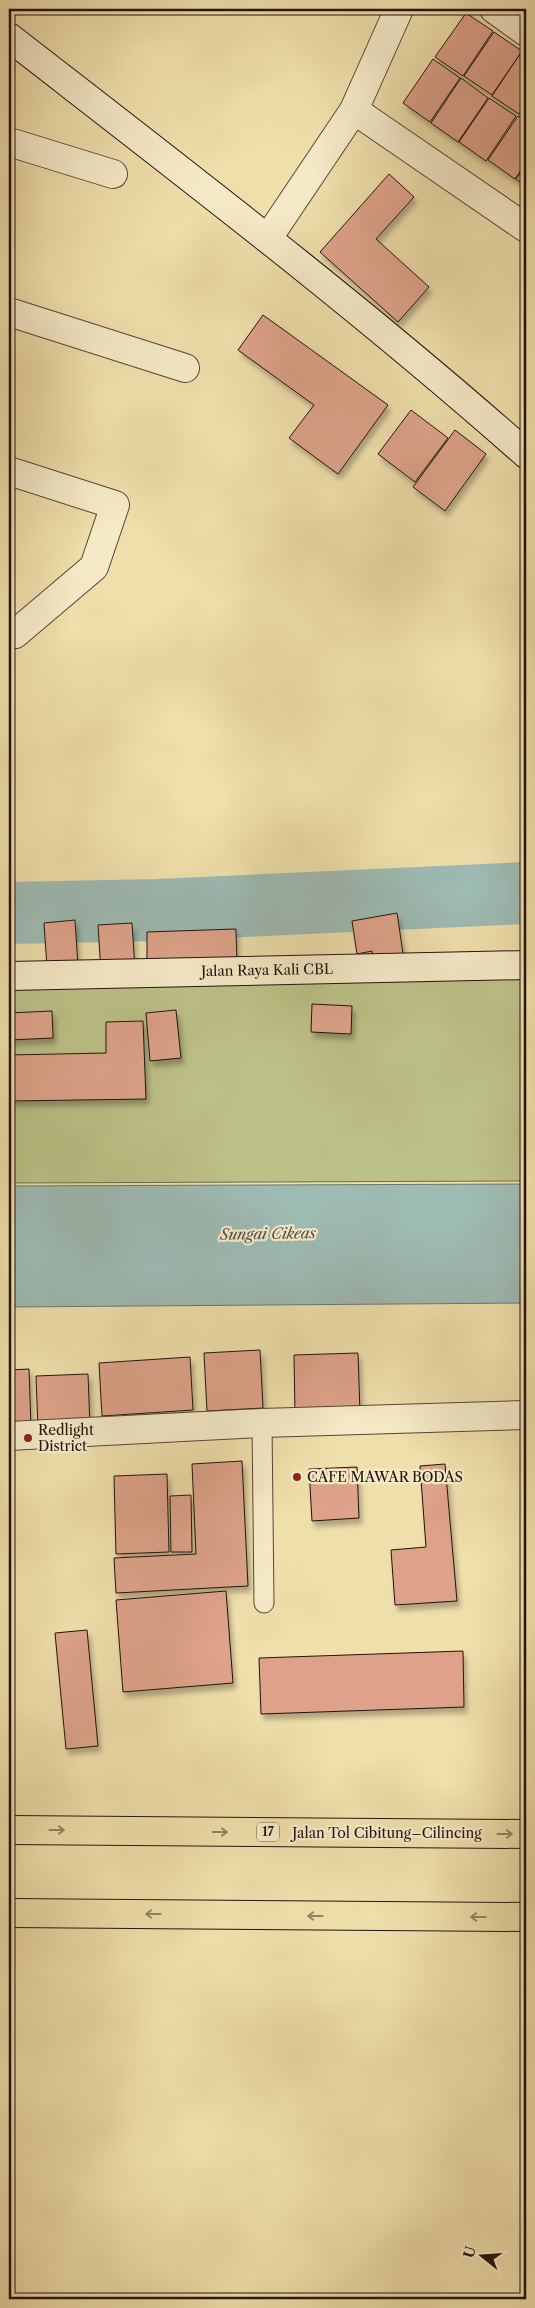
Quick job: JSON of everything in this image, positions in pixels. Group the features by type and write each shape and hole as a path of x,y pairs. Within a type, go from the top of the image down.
{"highway":[{"name":"Jalan Tol Cibitung–Cilincing","path":"9,1830 526,1834"},
{"path":"9,1913 526,1917"}],"street":[{"path":"268,238 354,110 398,9"},
{"path":"494,9 526,32"},
{"path":"9,37 268,238 429,368 526,454"},
{"path":"354,110 526,228"},
{"path":"9,142 113,174"},
{"path":"9,312 185,368"},
{"path":"9,470 115,505 94,567 15,634 9,632"},
{"name":"Jalan Raya Kali CBL","path":"9,976 526,965"},
{"path":"9,1436 262,1423 526,1415"}],"lane":[{"path":"262,1423 264,1603"}],"green space":[{"path":"526,956 526,1181 9,1183 9,969"}],"water":[{"name":"Sungai Cikeas","path":"526,1184 526,1303 9,1307 9,1186"}],"building":[{"path":"466,13 493,31 463,76 435,57"},
{"path":"494,32 522,51 492,95 464,76"},
{"path":"522,51 526,54 526,104 519,114 492,96"},
{"path":"433,59 460,78 430,122 403,103"},
{"path":"461,78 488,98 458,142 431,123"},
{"path":"489,98 516,116 486,161 459,142"},
{"path":"518,116 526,122 526,163 515,179 488,160"},
{"path":"526,164 526,187 516,179"},
{"path":"389,174 414,197 376,239 429,287 398,322 320,252"},
{"path":"263,315 388,405 338,474 289,438 314,405 238,350"},
{"path":"411,410 448,438 415,482 378,454"},
{"path":"455,430 486,454 445,511 413,487"},
{"path":"397,913 404,960 375,964 372,951 357,954 352,921"},
{"path":"75,920 78,965 47,967 44,923"},
{"path":"132,923 135,969 101,972 98,925"},
{"path":"236,929 237,963 147,965 147,932"},
{"path":"312,1004 352,1006 351,1034 311,1032"},
{"path":"176,1010 181,1058 150,1061 146,1013"},
{"path":"52,1011 53,1038 9,1040 9,1013"},
{"path":"143,1021 146,1099 10,1101 9,1055 106,1053 106,1022"},
{"path":"260,1350 263,1408 207,1411 204,1353"},
{"path":"358,1353 360,1413 295,1414 294,1355"},
{"path":"190,1357 193,1410 102,1416 99,1363"},
{"path":"29,1369 31,1427 9,1427 9,1370"},
{"path":"88,1374 90,1427 38,1430 36,1376"},
{"path":"242,1461 248,1586 116,1593 114,1558 196,1554 192,1464"},
{"path":"445,1464 457,1601 395,1605 391,1550 426,1547 420,1466"},
{"path":"357,1467 359,1518 312,1521 309,1469"},
{"path":"167,1474 169,1552 116,1554 114,1476"},
{"path":"191,1495 192,1552 171,1552 170,1496"},
{"path":"226,1591 233,1683 123,1692 116,1600"},
{"path":"87,1630 98,1746 66,1749 55,1633"},
{"path":"463,1651 464,1707 261,1714 259,1658"}],"waterway":[{"path":"9,913 158,910 526,893"}],"place":[{"name":"Redlight District","path":"28,1438"},
{"name":"CAFE MAWAR BODAS","path":"297,1477"}]}
